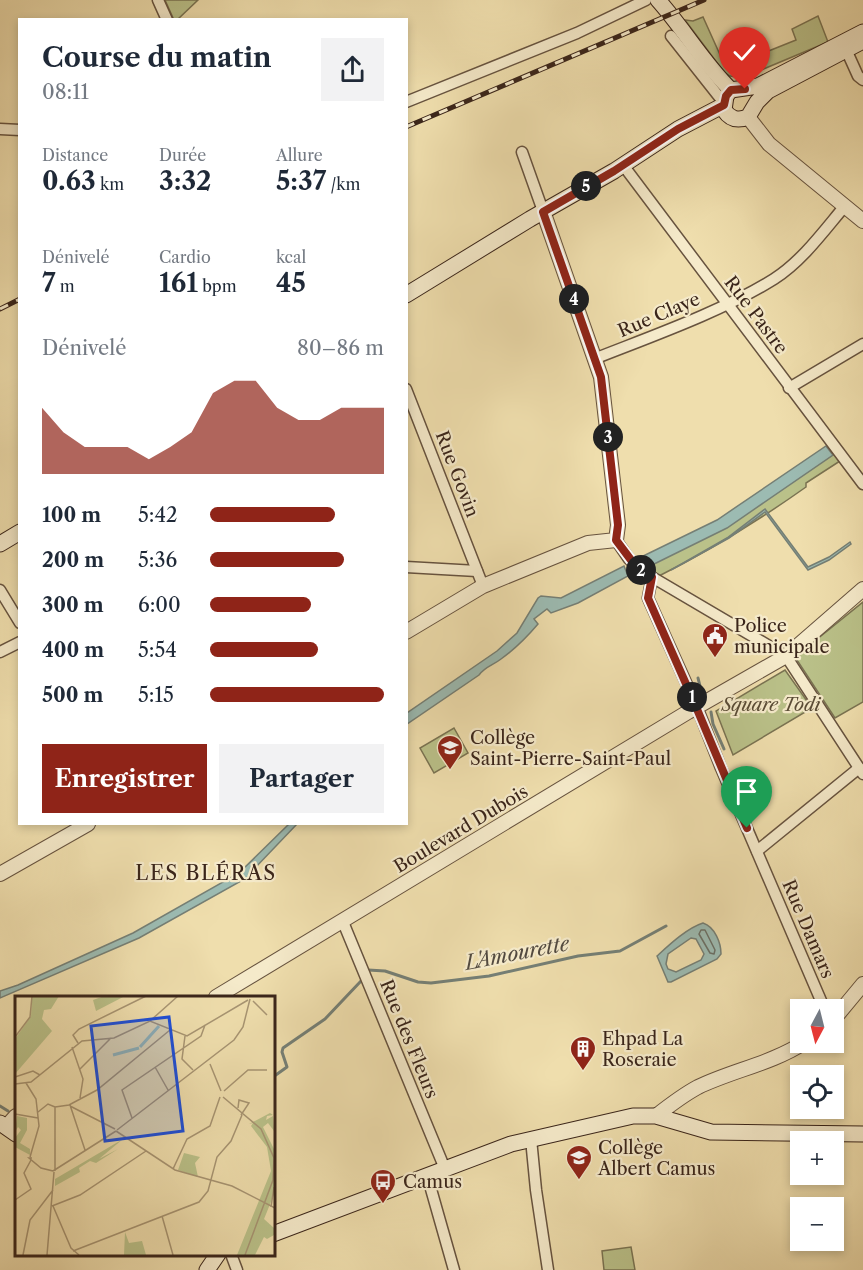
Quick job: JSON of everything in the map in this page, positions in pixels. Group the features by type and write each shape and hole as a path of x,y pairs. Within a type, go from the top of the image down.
{"main road":[{"path":"647,0 678,23 710,65 742,120 771,88 844,46 863,32"},
{"path":"408,294 623,165 665,137 768,81 844,46 863,41"},
{"path":"731,101 753,96 752,111"},
{"path":"0,544 18,533"},
{"path":"274,1234 511,1144 633,1116 656,1116 711,1132 863,1134"},
{"path":"207,1270 217,1255"}],"street":[{"path":"158,0 166,18"},
{"path":"408,101 577,33 647,0"},
{"path":"671,36 731,101"},
{"path":"844,46 858,76 863,80"},
{"path":"752,111 769,144 863,221"},
{"path":"0,129 18,130"},
{"path":"522,152 601,377 618,525 616,540 640,570 786,656 861,771 757,851"},
{"name":"Rue Pastre","path":"623,165 863,484"},
{"name":"Rue Claye","path":"594,359 726,303 775,278 812,246 844,207"},
{"path":"789,388 863,344"},
{"name":"Rue Govin","path":"408,394 483,586"},
{"path":"408,631 483,586 588,543 616,540"},
{"path":"408,567 477,572"},
{"name":"Rue Damars","path":"652,577 648,598 697,707 820,999"},
{"name":"Boulevard Dubois","path":"218,996 697,707 786,656 863,589"},
{"path":"0,590 18,620"},
{"path":"0,652 18,643"},
{"path":"0,874 86,825"},
{"name":"Rue des Fleurs","path":"343,922 445,1169"},
{"path":"844,1007 863,984"},
{"path":"656,1116 673,1102 699,1087 767,1063 790,1050"},
{"path":"531,1139 548,1270"},
{"path":"427,1175 454,1270"},
{"path":"231,1255 237,1270"}],"green space":[{"path":"165,0 198,0 179,18 173,18"},
{"path":"818,16 828,42 742,78 730,76 724,72 685,20 693,21 703,17 726,68 796,40 792,29"},
{"path":"832,451 840,461 806,483 806,487 788,500 714,546 657,577 639,565 705,536"},
{"path":"863,602 863,702 835,718 795,657"},
{"name":"Square Todi","path":"785,670 812,708 733,755 716,711"},
{"path":"454,728 468,753 434,773 420,748"},
{"path":"631,1247 635,1270 604,1270 602,1251"}],"water":[{"path":"826,446 833,455 727,528 646,568 637,559 717,520"},
{"path":"765,509 808,567 829,557 850,542 851,544 829,560 808,570 765,512 729,538 671,570 727,538"},
{"path":"624,566 628,576 578,603 551,613 547,609 534,619 538,624 511,651 408,723 408,712 497,651 517,633 538,598 541,596 561,598"},
{"path":"288,825 296,825 250,876 139,938 0,998 0,991 133,933 239,873"},
{"path":"703,923 714,932 721,954 717,959 668,982 657,956 678,937","holes":["691,938 696,939 704,954 701,960 676,972 668,969 666,964 668,954"]}],"waterway":[{"name":"L'Amourette","path":"698,678 702,694"},
{"name":"L'Amourette","path":"711,712 713,724 724,749"},
{"name":"L'Amourette","path":"368,970 385,971 418,982 431,983 489,976 578,956 620,951 666,926"},
{"name":"L'Amourette","path":"274,1076 287,1067 282,1052 283,1048 325,1019 361,981"},
{"name":"L'Amourette","path":"0,1106 8,1111"}],"railway":[{"path":"408,126 704,0"},
{"path":"0,309 18,300"}],"place":[{"name":"Police municipale","path":"715,659"},
{"name":"Collège Saint-Pierre-Saint-Paul","path":"450,771"},
{"name":"Ehpad La Roseraie","path":"583,1072"},
{"name":"Collège Albert Camus","path":"579,1181"},
{"name":"Camus","path":"383,1205"}],"district":[{"name":"LES BLÉRAS","path":"206,873"}],"route":[{"path":"745,89 731,90 726,96 724,105 678,129 614,171 543,212 601,377 618,525 616,540 629,559 640,570 652,577 648,598 747,828"}]}
